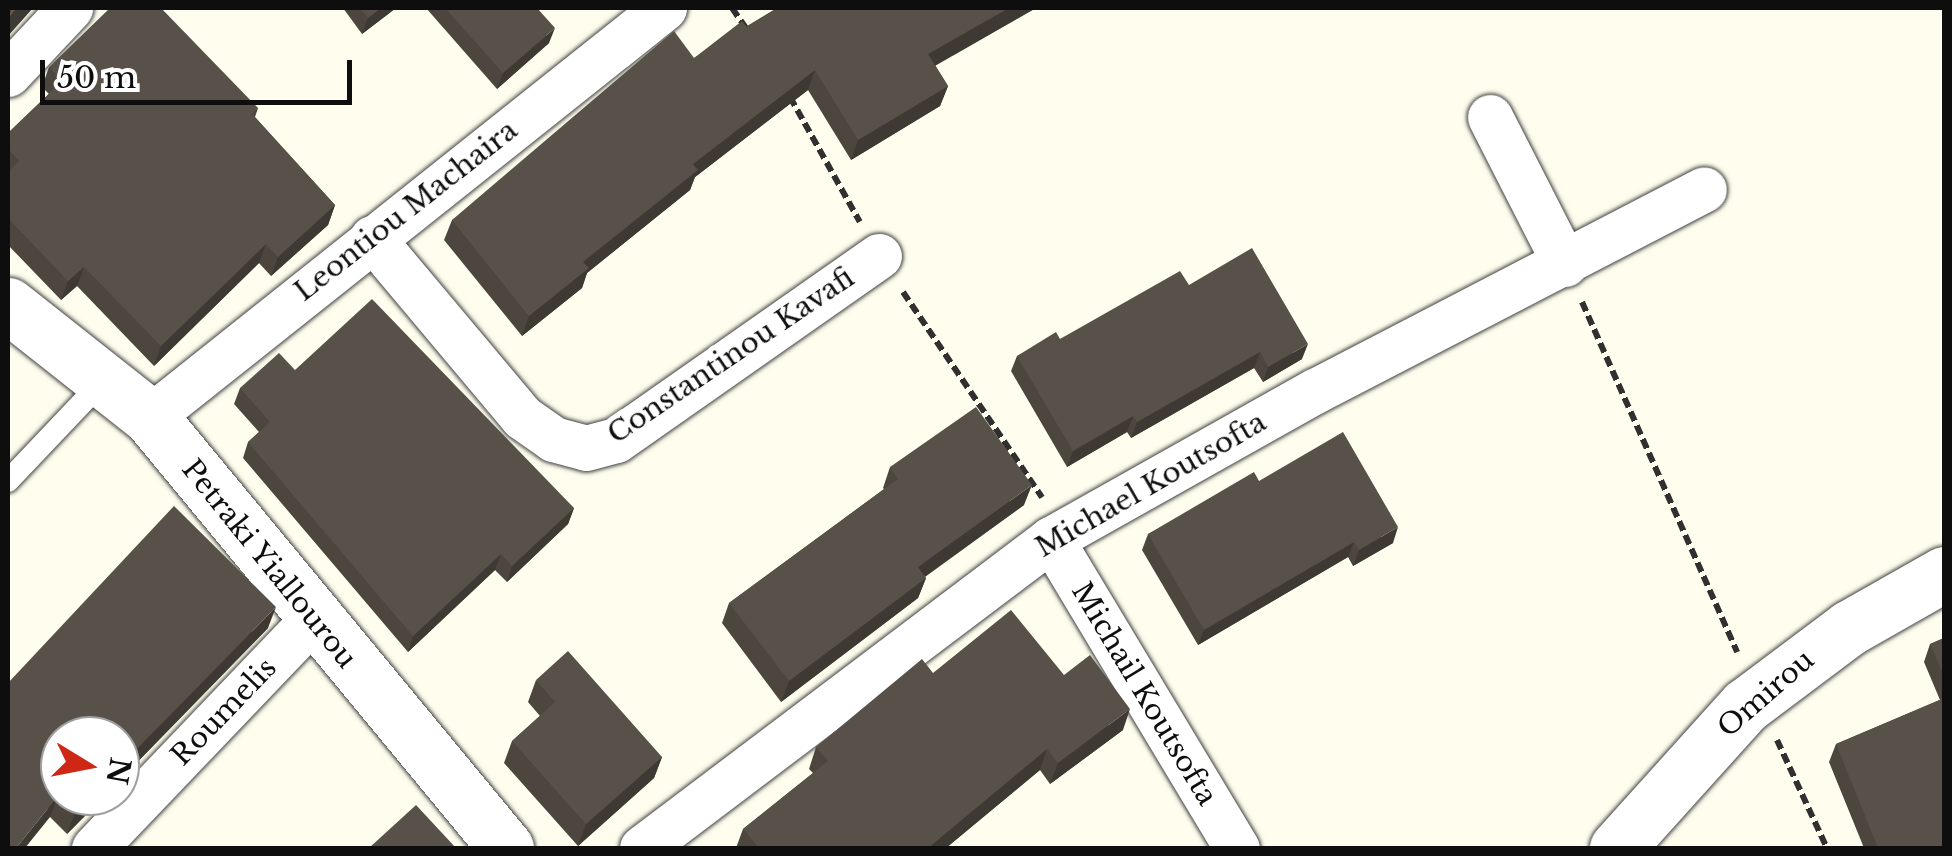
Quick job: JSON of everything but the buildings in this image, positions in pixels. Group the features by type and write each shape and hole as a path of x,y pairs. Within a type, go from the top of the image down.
{"street":[{"path":"8,74 70,8"},
{"name":"Leontiou Machaira","path":"150,417 664,8"},
{"path":"1490,116 1565,264"},
{"name":"Michael Koutsofta","path":"642,848 1058,535 1315,390 1704,190"},
{"name":"Constantinou Kavafi","path":"372,238 522,417 553,439 586,448 616,440 879,256"},
{"name":"Petraki Yiallourou","path":"8,305 150,417 506,848"},
{"name":"Michail Koutsofta","path":"1058,535 1236,848"},
{"name":"Omirou","path":"1617,848 1757,698 1848,628 1944,574"},
{"name":"Roumelis","path":"94,848 313,619"}],"lane":[{"path":"8,482 104,380"}],"path":[{"path":"732,8 752,38"},
{"path":"782,84 879,256 1058,535"},
{"path":"1565,264 1827,848"}]}
